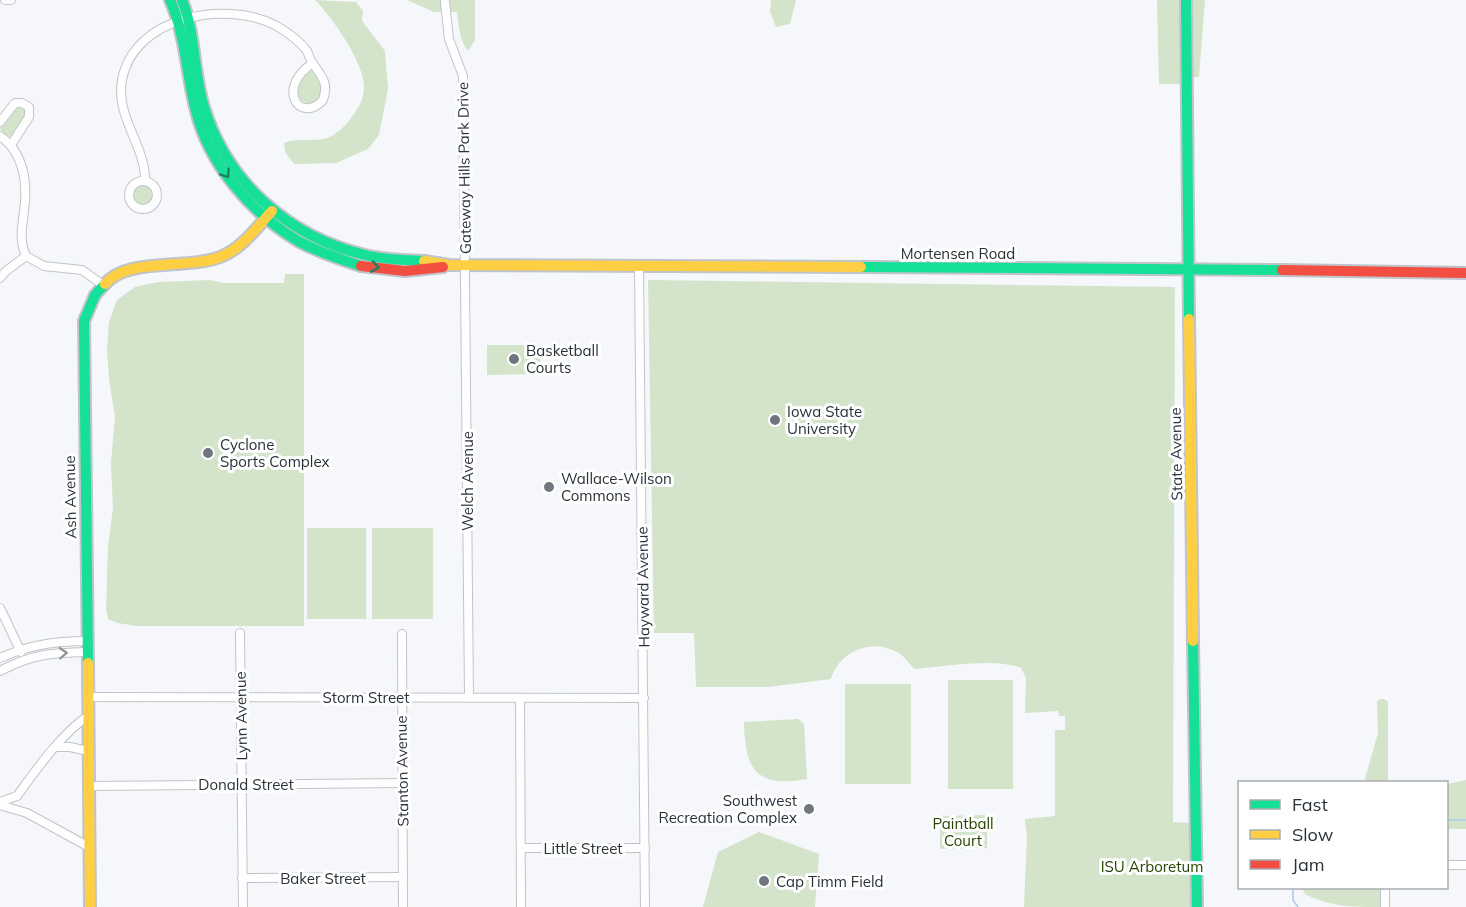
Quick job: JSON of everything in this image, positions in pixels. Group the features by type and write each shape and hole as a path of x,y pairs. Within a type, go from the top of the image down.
{"street":[{"path":"5,0 11,0"},
{"path":"170,0 184,19"},
{"path":"182,0 184,19"},
{"name":"State Avenue","path":"1186,0 1197,907"},
{"name":"Gateway Hills Park Drive","path":"446,2 449,39 463,76 466,266"},
{"path":"145,181 142,158 124,111 121,82 132,54 149,34 165,24 225,12 262,19 286,32 298,42 324,78 325,94 319,105 304,108 297,103 292,91 297,77 313,63"},
{"name":"Mortensen Road","path":"184,19 209,124 218,144 237,173 269,214 290,236 321,247 342,260 392,270 422,270 449,265 1188,269 1466,273"},
{"path":"0,122 15,103 22,103 29,107 29,117 11,145"},
{"path":"0,136 17,152 26,187 20,240 26,256 44,266 82,270 103,285"},
{"name":"Ash Avenue","path":"90,907 83,327 89,306 103,285 117,274 136,267 190,265 221,257 241,243 269,214"},
{"path":"0,278 26,256"},
{"name":"Welch Avenue","path":"466,266 470,697"},
{"name":"Hayward Avenue","path":"639,266 645,907"},
{"path":"0,608 24,659"},
{"name":"Lynn Avenue","path":"240,633 243,907"},
{"name":"Stanton Avenue","path":"402,634 404,907"},
{"path":"0,658 20,649 47,642 87,646"},
{"path":"0,671 24,659 87,646"},
{"name":"Storm Street","path":"88,697 644,698"},
{"path":"520,698 521,907"},
{"path":"0,803 16,796 56,747 79,722 88,716"},
{"path":"56,747 88,751"},
{"name":"Donald Street","path":"89,786 402,783"},
{"path":"16,796 24,812"},
{"path":"0,803 24,812 89,847"},
{"name":"Little Street","path":"521,848 645,848"},
{"path":"1448,865 1466,865"},
{"name":"Baker Street","path":"243,878 403,877"},
{"path":"1384,907 1385,889"}],"green space":[{"path":"315,0 356,2 363,11 362,21 385,51 388,89 379,135 368,149 336,163 294,164 285,152 284,143 295,140 324,139 336,133 356,111 364,89 360,67 347,42"},
{"path":"407,0 475,0 475,40 468,51 461,37 457,12 434,12"},
{"path":"771,0 796,0 790,24 776,27 770,12"},
{"path":"1157,0 1182,0 1183,82 1181,84 1159,84"},
{"path":"1193,0 1205,0 1199,77 1193,77"},
{"path":"313,71 320,80 322,90 318,99 309,104 299,97 297,91 299,81 303,76"},
{"path":"15,106 23,106 28,113 14,136 11,137 0,128"},
{"path":"143,185 150,188 153,195 150,202 143,205 136,202 133,195 136,188"},
{"name":"Cyclone Sports Complex","path":"285,274 304,274 304,626 138,626 117,623 108,619 106,609 108,547 113,508 111,463 115,417 107,350 109,322 117,300 135,287 158,282 210,280 224,283 284,283"},
{"name":"ISU Arboretum","path":"648,280 1175,287 1173,822 1191,823 1193,907 1024,907 1027,838 1025,819 1055,816 1055,730 1065,730 1065,716 1059,716 1058,711 1025,713 1026,678 1021,668 997,663 983,663 914,669 897,652 877,646 849,654 835,669 831,679 768,687 696,687 694,633 654,633"},
{"name":"Basketball Courts","path":"487,345 540,345 540,374 487,375"},
{"path":"307,528 366,528 366,619 307,619"},
{"path":"372,528 433,528 433,619 372,619"},
{"path":"948,680 1013,680 1013,789 948,789"},
{"path":"845,684 911,684 911,784 845,784"},
{"path":"1384,699 1388,702 1388,781 1364,781 1378,733 1377,702"},
{"path":"798,719 804,724 807,779 776,781 765,778 751,764 747,752 744,722"},
{"path":"1466,780 1466,829 1448,829 1448,784"},
{"name":"Paintball Court","path":"987,815 987,848 940,849 940,816"},
{"name":"Cap Timm Field","path":"759,832 819,854 815,907 703,907 718,852"},
{"path":"1302,889 1381,889 1381,907 1333,904 1305,894"}],"waterway":[{"path":"1448,820 1466,820"},
{"path":"1293,889 1293,900 1298,907"}],"traffic: fast":[{"path":"170,0 183,41 202,131 211,150 234,185 248,202 298,241 313,249 361,266"},
{"path":"182,0 190,27 204,107 214,134 228,160 245,182 265,203 287,220 337,247 379,258 424,261"},
{"path":"1186,0 1189,319"},
{"path":"861,267 1282,270"},
{"path":"88,663 84,321 95,295 105,284"},
{"path":"1193,641 1197,907"}],"traffic: slow":[{"path":"105,284 128,270 206,261 220,257 242,243 272,211"},
{"path":"424,261 449,265 861,267"},
{"path":"1189,319 1193,641"},
{"path":"88,663 90,907"}],"traffic: jam":[{"path":"361,266 405,271 443,267"},
{"path":"1282,270 1466,273"}],"place":[{"name":"Basketball Courts","path":"514,359"},
{"name":"Iowa State University","path":"775,420"},
{"name":"Cyclone Sports Complex","path":"208,453"},
{"name":"Wallace-Wilson Commons","path":"549,487"},
{"name":"Southwest Recreation Complex","path":"809,809"},
{"name":"Cap Timm Field","path":"764,881"}]}
